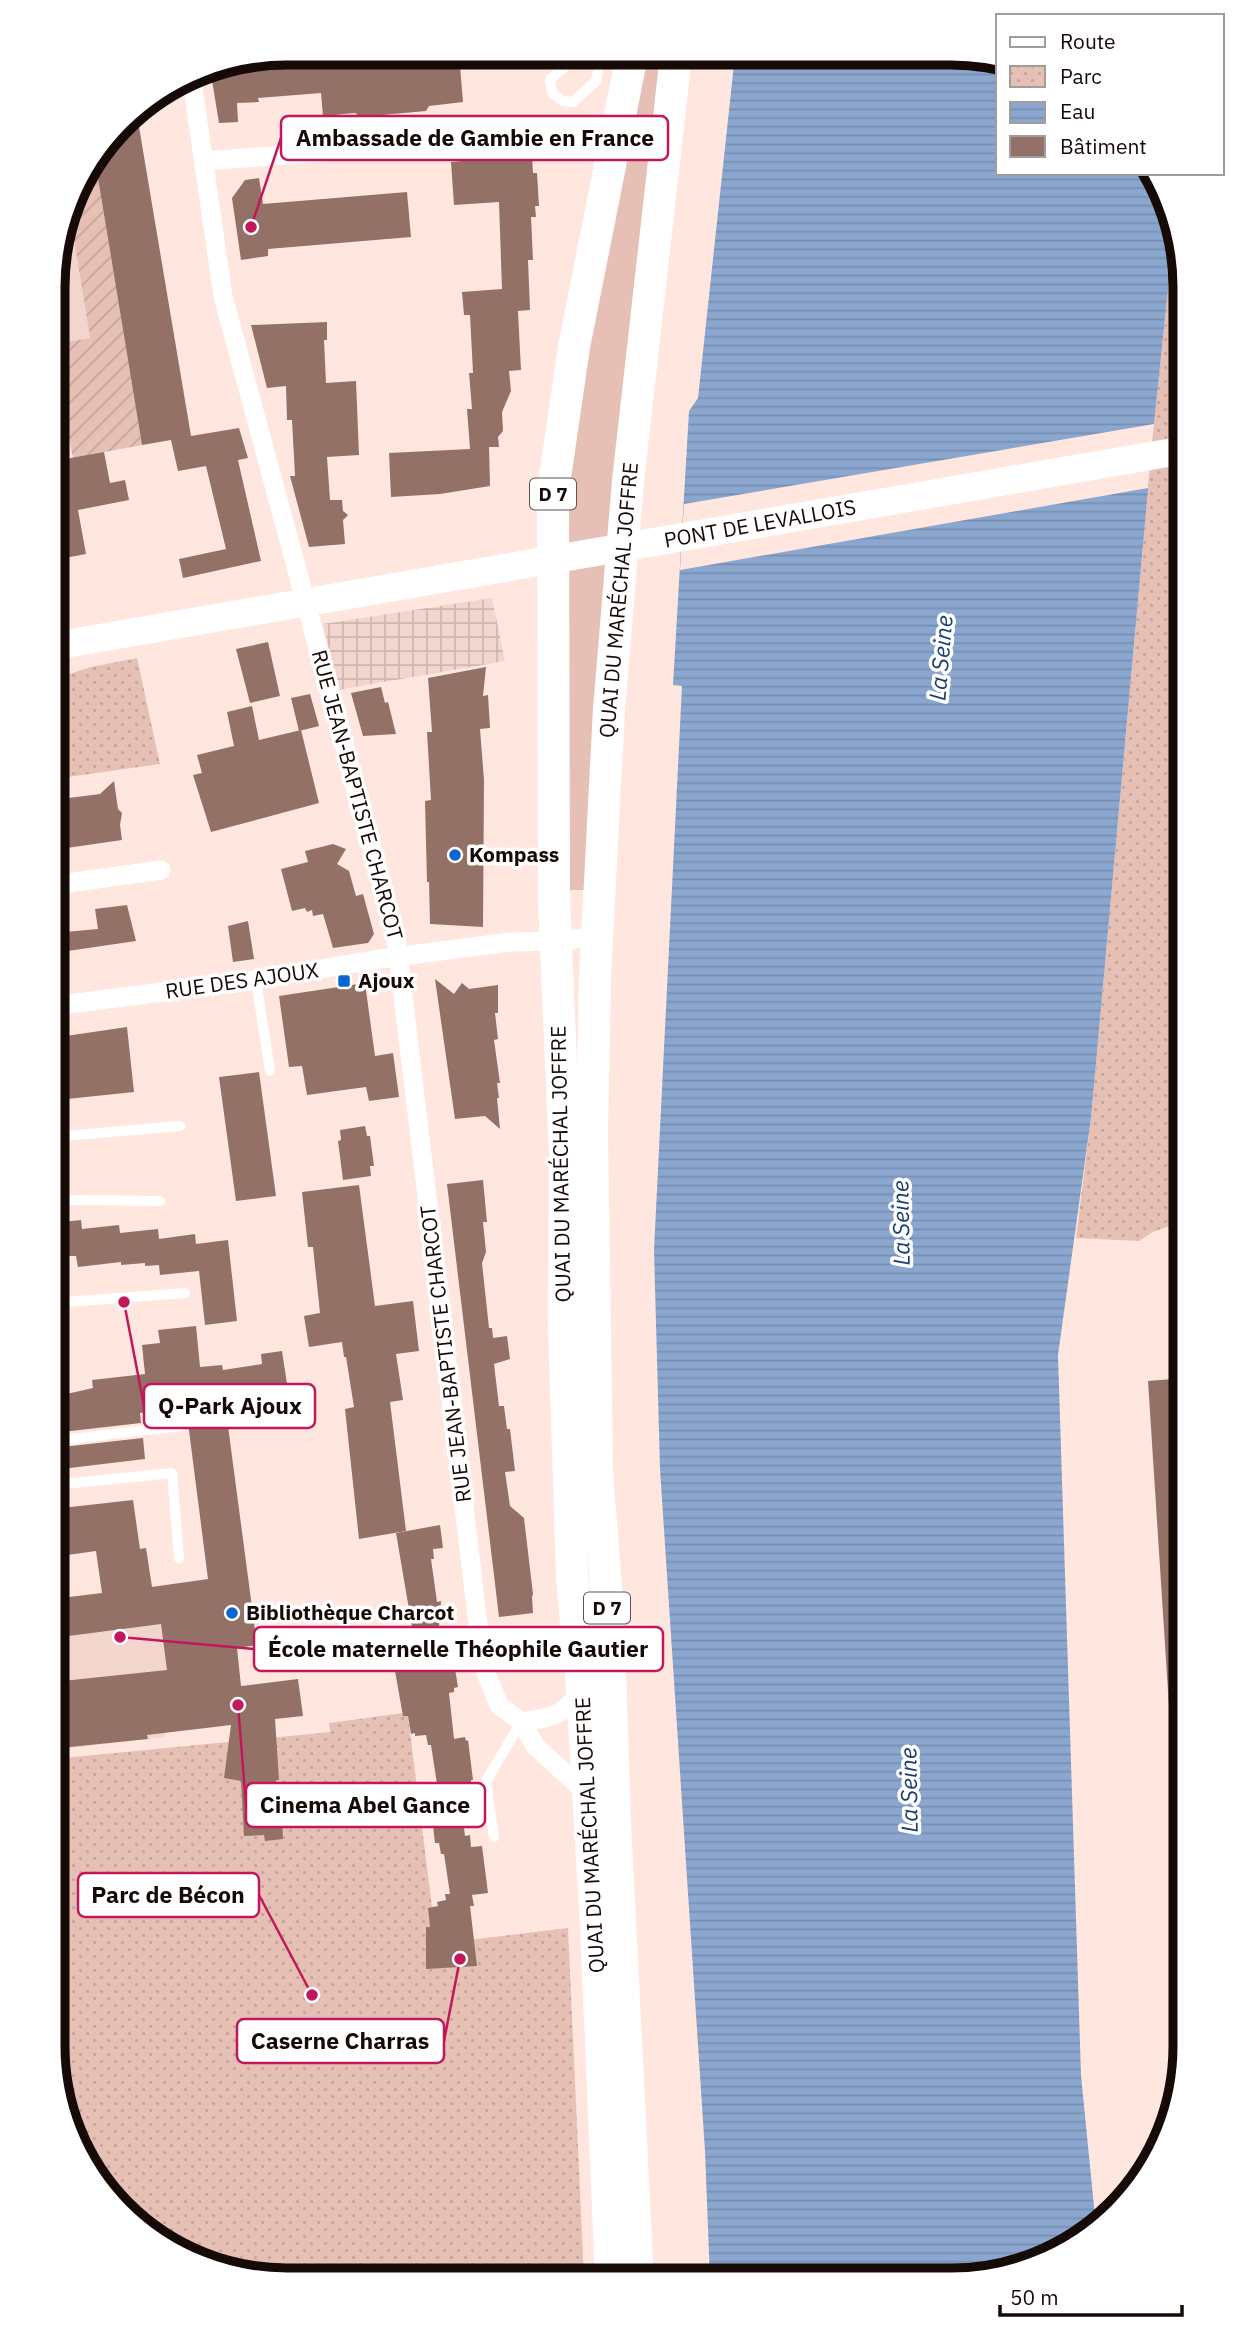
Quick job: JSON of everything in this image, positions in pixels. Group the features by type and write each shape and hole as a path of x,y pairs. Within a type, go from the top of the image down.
{"main road":[{"name":"QUAI DU MARÉCHAL JOFFRE","path":"610,2268 588,1794 572,1564 564,1327 565,1155 555,941 553,491 572,360 618,130 627,65"},
{"name":"QUAI DU MARÉCHAL JOFFRE","path":"637,2268 615,1821 608,1614 597,1470 592,1134 597,937 609,709 621,550 675,65"},
{"name":"PONT DE LEVALLOIS","path":"65,644 1173,452"}],"street":[{"name":"RUE JEAN-BAPTISTE CHARCOT","path":"193,86 223,296 389,910 398,957 483,1666 499,1705 521,1722 536,1746 588,1794"},
{"path":"204,161 618,130"},
{"path":"65,883 161,870"},
{"name":"RUE DES AJOUX","path":"65,1005 256,980 510,942 597,937"},
{"path":"521,1722 555,1716 570,1706 582,1689"}],"lane":[{"path":"566,65 550,80 552,93 563,102 573,102 596,81 599,65"},
{"path":"256,980 270,1071"},
{"path":"65,1137 180,1126"},
{"path":"65,1201 160,1201"},
{"path":"65,1302 185,1293"},
{"path":"65,1440 183,1426"},
{"path":"65,1484 172,1473 178,1558"},
{"path":"494,1837 486,1781 521,1722"}],"shaded area":[{"path":"72,229 90,338 65,342 65,286"},
{"path":"492,598 505,661 338,690 323,624"},
{"path":"180,1583 192,1676 160,1680 165,1737 65,1749 65,1597"}],"green space":[{"path":"640,65 661,65 585,890 566,890 565,491 575,413"},
{"path":"97,171 142,445 73,458 65,421 65,342 90,338 72,229"},
{"path":"1171,259 1173,1225 1153,1232 1139,1241 1076,1238 1091,1118"},
{"path":"137,658 160,764 65,777 65,675"},
{"path":"403,1713 408,1716 432,1907 444,1943 568,1928 583,2268 286,2268 229,2261 176,2239 140,2213 102,2170 88,2145 69,2090 65,2061 65,1758 330,1732 329,1723"}],"water":[{"name":"La Seine","path":"734,65 966,65 996,69 996,175 1143,175 1150,188 1166,229 1171,259 1091,1118 1058,1355 1081,2075 1095,2215 1075,2231 1050,2245 1009,2261 980,2266 710,2268 705,2151 660,1469 654,1250 682,686 673,685 689,411 698,398"}],"pier":[{"path":"1154,424 1148,488 680,570 684,504"}],"building":[{"path":"286,65 318,65 318,68 352,65 460,65 463,102 429,106 426,111 360,117 355,113 323,116 321,93 258,98 259,102 237,103 238,122 219,123 212,78 229,72"},
{"path":"138,122 191,436 239,428 248,458 238,460 261,561 183,578 179,559 226,549 206,466 178,471 171,440 142,445 97,171 120,140"},
{"path":"532,155 533,173 537,173 539,206 535,206 536,217 531,217 533,260 528,260 530,310 518,311 521,370 509,371 511,391 502,412 503,431 498,437 499,447 489,447 490,486 440,494 391,497 389,453 470,449 467,409 472,409 469,373 473,373 470,315 464,315 462,292 502,289 499,202 454,205 451,162"},
{"path":"259,178 263,204 407,192 411,237 268,249 268,256 241,260 232,198 245,180"},
{"path":"327,322 327,340 324,340 326,383 356,381 359,455 327,457 330,500 342,500 343,511 348,515 343,520 345,544 309,547 290,476 295,476 292,420 287,420 286,386 267,388 251,325"},
{"path":"104,452 110,483 125,480 129,500 78,510 86,554 65,558 65,503 65,459"},
{"path":"268,642 280,696 250,703 236,649"},
{"path":"486,667 483,696 488,695 490,728 480,729 484,780 483,927 430,924 425,801 431,800 427,732 432,732 428,678"},
{"path":"381,687 385,703 388,702 396,734 363,736 351,693"},
{"path":"310,694 319,726 299,731 291,698"},
{"path":"252,706 259,740 301,730 319,803 211,832 193,775 202,773 197,755 234,746 227,712"},
{"path":"114,781 118,809 122,813 122,840 67,848 65,798 100,794"},
{"path":"333,844 346,849 337,864 349,871 356,896 363,894 374,934 368,943 333,948 323,914 313,916 312,910 307,912 305,908 292,911 281,869 308,862 305,851"},
{"path":"127,905 136,941 65,951 65,932 98,929 95,909"},
{"path":"248,921 254,959 233,962 228,926"},
{"path":"435,979 454,994 462,983 469,989 498,985 498,1013 495,1013 498,1039 494,1040 500,1083 497,1083 497,1098 500,1129 485,1116 455,1119"},
{"path":"365,983 375,1056 393,1053 399,1097 369,1101 366,1087 307,1095 302,1066 289,1067 279,996"},
{"path":"127,1027 134,1092 67,1099 65,1036"},
{"path":"259,1072 276,1196 236,1201 219,1077"},
{"path":"365,1126 367,1136 370,1136 374,1166 370,1166 371,1176 343,1180 338,1141 341,1140 340,1130"},
{"path":"483,1180 487,1222 483,1222 486,1252 482,1263 489,1328 492,1328 493,1338 507,1336 510,1359 494,1364 499,1406 504,1406 507,1429 510,1429 515,1471 505,1472 510,1506 524,1518 533,1594 533,1613 499,1617 447,1184"},
{"path":"359,1185 375,1306 413,1301 419,1351 396,1354 403,1400 390,1402 406,1531 359,1539 345,1409 354,1407 346,1357 342,1342 309,1347 304,1316 320,1313 313,1247 308,1247 302,1192"},
{"path":"81,1220 82,1229 119,1225 120,1233 158,1229 159,1239 195,1234 196,1244 228,1240 237,1321 205,1325 199,1271 160,1275 159,1265 121,1265 121,1262 78,1267 76,1256 65,1256 65,1222"},
{"path":"196,1326 200,1367 222,1365 223,1370 262,1364 261,1354 282,1351 292,1417 228,1426 257,1645 237,1648 241,1686 298,1679 303,1716 275,1719 279,1780 276,1780 283,1839 265,1841 264,1835 244,1836 241,1781 224,1778 231,1725 147,1735 148,1739 65,1747 65,1681 167,1670 161,1624 65,1636 65,1598 102,1593 96,1551 65,1555 65,1508 133,1500 140,1549 146,1548 152,1587 208,1579 186,1407 140,1413 141,1423 65,1432 65,1394 93,1388 92,1380 145,1374 142,1345 160,1343 158,1330"},
{"path":"1173,1379 1173,1722 1170,1722 1148,1381"},
{"path":"143,1438 145,1459 65,1469 65,1447"},
{"path":"440,1525 443,1548 433,1549 434,1559 431,1559 437,1602 441,1601 439,1627 448,1626 458,1687 449,1693 454,1739 465,1737 466,1741 468,1740 473,1780 471,1784 463,1785 464,1796 460,1797 465,1836 470,1835 471,1847 482,1846 488,1893 472,1895 474,1906 470,1906 477,1966 426,1969 426,1927 430,1927 428,1908 438,1906 437,1902 446,1900 445,1894 450,1894 444,1854 441,1854 439,1843 435,1843 430,1797 434,1796 432,1785 437,1784 431,1745 428,1745 426,1735 411,1734 408,1716 403,1716 390,1643 394,1642 392,1630 412,1627 396,1533"}],"place":[{"name":"Ambassade de Gambie en France","path":"251,227"},
{"name":"Kompass","path":"455,855"},
{"name":"Ajoux","path":"344,981"},
{"name":"Q-Park Ajoux","path":"124,1302"},
{"name":"Bibliothèque Charcot","path":"232,1613"},
{"name":"École maternelle Théophile Gautier","path":"120,1637"},
{"name":"Cinema Abel Gance","path":"238,1705"},
{"name":"Caserne Charras","path":"460,1959"},
{"name":"Parc de Bécon","path":"312,1995"}]}
